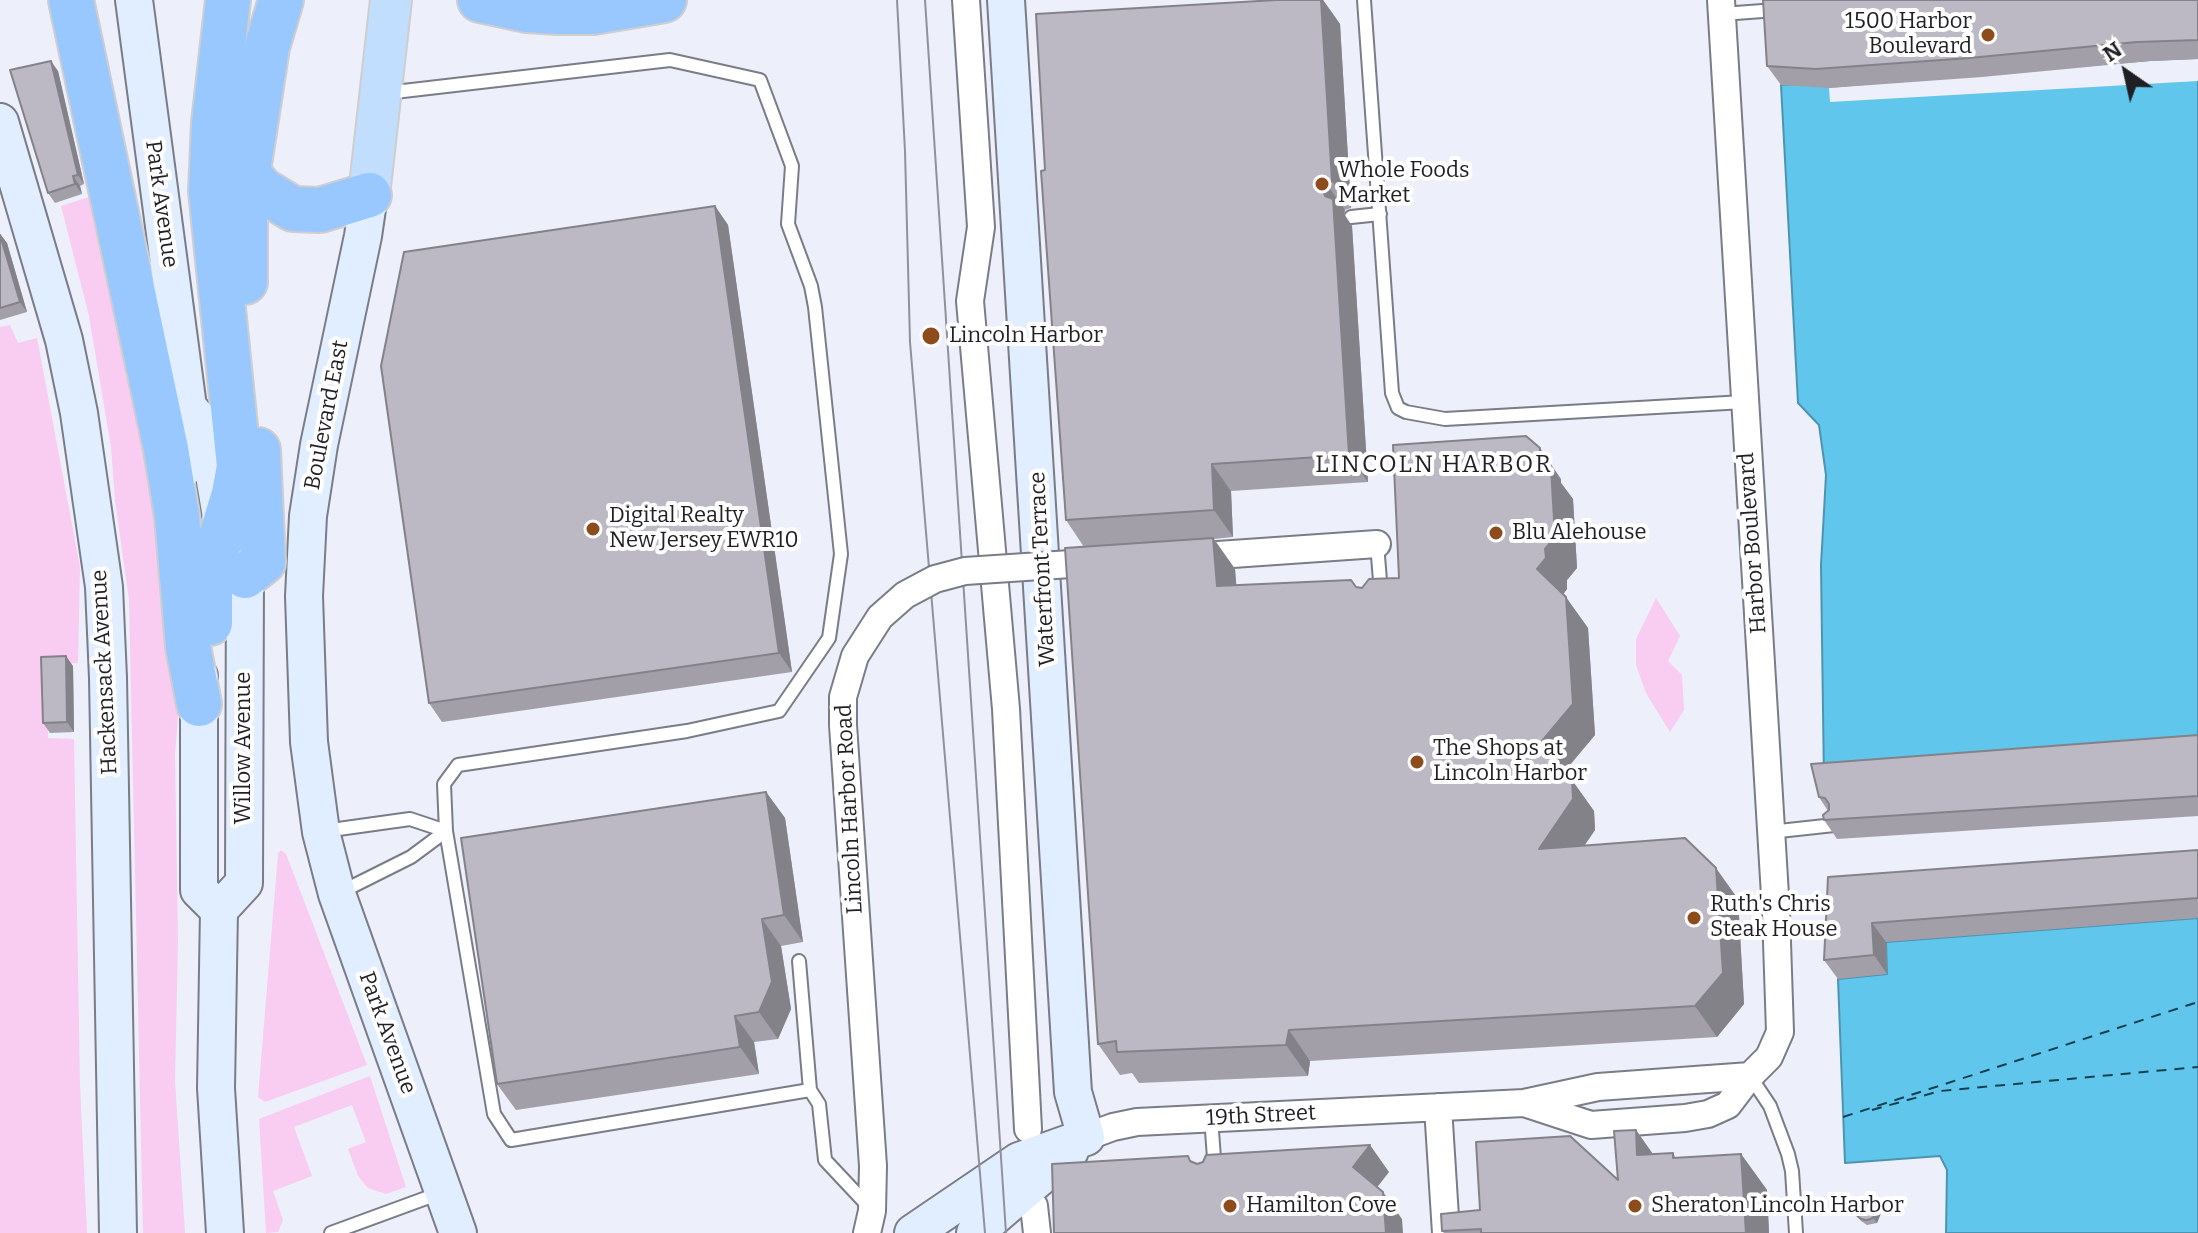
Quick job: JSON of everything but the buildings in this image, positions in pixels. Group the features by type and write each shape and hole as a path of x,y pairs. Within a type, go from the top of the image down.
{"highway":[{"path":"71,0 166,449 177,516 188,646 199,704"},
{"path":"199,704 210,640 210,581 236,485 239,455 213,224 213,133 228,0"},
{"path":"245,576 263,562 258,442 243,241 247,174 267,47 281,0"},
{"path":"480,0 527,10 559,12 604,11 664,0"},
{"path":"213,133 262,190 293,209 320,210 369,195"}],"main road":[{"name":"Park Avenue","path":"134,0 188,407 178,432 197,592 199,704"},
{"name":"Boulevard East","path":"321,832 311,770 307,713 305,550 319,445 363,236 391,0"},
{"name":"Waterfront Terrace","path":"1008,0 1073,1092 1086,1137"},
{"name":"Hackensack Avenue","path":"0,122 64,340 79,413 104,587 109,694 118,1233"},
{"name":"Park Avenue","path":"188,407 206,428 229,564 245,576"},
{"name":"Willow Avenue","path":"199,704 199,890 219,910 244,883 245,576"},
{"name":"Park Avenue","path":"321,832 337,894 458,1233"},
{"path":"219,910 216,1088 225,1233"},
{"name":"19th Street","path":"913,1233 1019,1161 1086,1137"},
{"name":"19th Street","path":"975,1233 1086,1137"}],"street":[{"path":"966,0 981,227 970,301 1006,709 1028,1129"},
{"name":"Harbor Boulevard","path":"1524,1103 1591,1125 1697,1117 1728,1105 1774,1050 1781,1018 1721,7"},
{"path":"1160,558 1377,544"},
{"name":"Lincoln Harbor Road","path":"870,1222 873,1166 843,725 843,697 855,656 880,617 905,595 935,579 965,571 1115,561"},
{"name":"Harbor Boulevard","path":"1438,1107 1524,1103 1598,1087 1750,1076"},
{"path":"1438,1107 1446,1233"},
{"name":"19th Street","path":"1086,1137 1125,1123 1438,1107"},
{"path":"1034,1206 1037,1233"}],"lane":[{"path":"1364,0 1392,393 1398,408 1445,419 1744,402"},
{"path":"1721,7 1776,10"},
{"path":"381,93 670,60 760,80 792,166 788,224 811,286 815,307 841,554 829,638 779,711 673,733 458,765 444,784 446,831 494,1114 511,1140 810,1090"},
{"path":"1351,217 1380,214"},
{"path":"1377,544 1382,610"},
{"path":"321,832 410,819 446,831"},
{"path":"1770,832 1834,825"},
{"path":"337,894 411,857 446,831"},
{"path":"449,848 465,846"},
{"path":"799,961 810,1090 819,1104 825,1160 870,1222"},
{"path":"1750,1076 1770,1106 1788,1154 1796,1233"},
{"path":"1211,1118 1216,1182"},
{"path":"334,1232 444,1191"}],"shaded area":[{"path":"98,194 177,601 178,717 175,755 178,941 175,1081 185,1233 143,1233 129,600 111,447 89,316 61,206"},
{"path":"10,325 18,343 37,338 80,567 78,663 46,664 48,738 74,739 80,1085 87,1233 0,1233 0,327"},
{"path":"1656,598 1680,636 1668,661 1682,675 1684,710 1670,732 1646,693 1636,665 1636,639"},
{"path":"281,850 286,854 367,1065 265,1102 258,1097 278,854"},
{"path":"370,1076 406,1187 386,1194 368,1188 358,1176 348,1149 366,1142 352,1105 294,1127 312,1176 273,1191 283,1220 278,1232 266,1233 259,1119"}],"water":[{"path":"2198,58 2198,755 1824,783 1821,565 1826,475 1819,425 1798,403 1781,85"},
{"path":"2198,918 2198,1233 1946,1233 1947,1170 1940,1156 1845,1163 1838,979 1887,974 1886,942"}],"pier":[{"path":"2198,59 2198,81 1830,102 1829,88"}],"ferry route":[{"path":"1843,1117 2198,1002"},
{"path":"1872,1110 1940,1091 2198,1067"}],"tram line":[{"path":"897,0 910,342 985,1233"},
{"path":"925,0 1006,1233"}],"place":[{"name":"1500 Harbor Boulevard","path":"1988,35"},
{"name":"Whole Foods Market","path":"1322,184"},
{"name":"Lincoln Harbor","path":"931,336"},
{"name":"Digital Realty New Jersey EWR10","path":"593,529"},
{"name":"Blu Alehouse","path":"1496,533"},
{"name":"The Shops at Lincoln Harbor","path":"1417,762"},
{"name":"Ruth's Chris Steak House","path":"1694,918"},
{"name":"Hamilton Cove","path":"1230,1206"},
{"name":"Sheraton Lincoln Harbor","path":"1635,1206"}],"district":[{"name":"LINCOLN HARBOR","path":"1434,465"}]}
